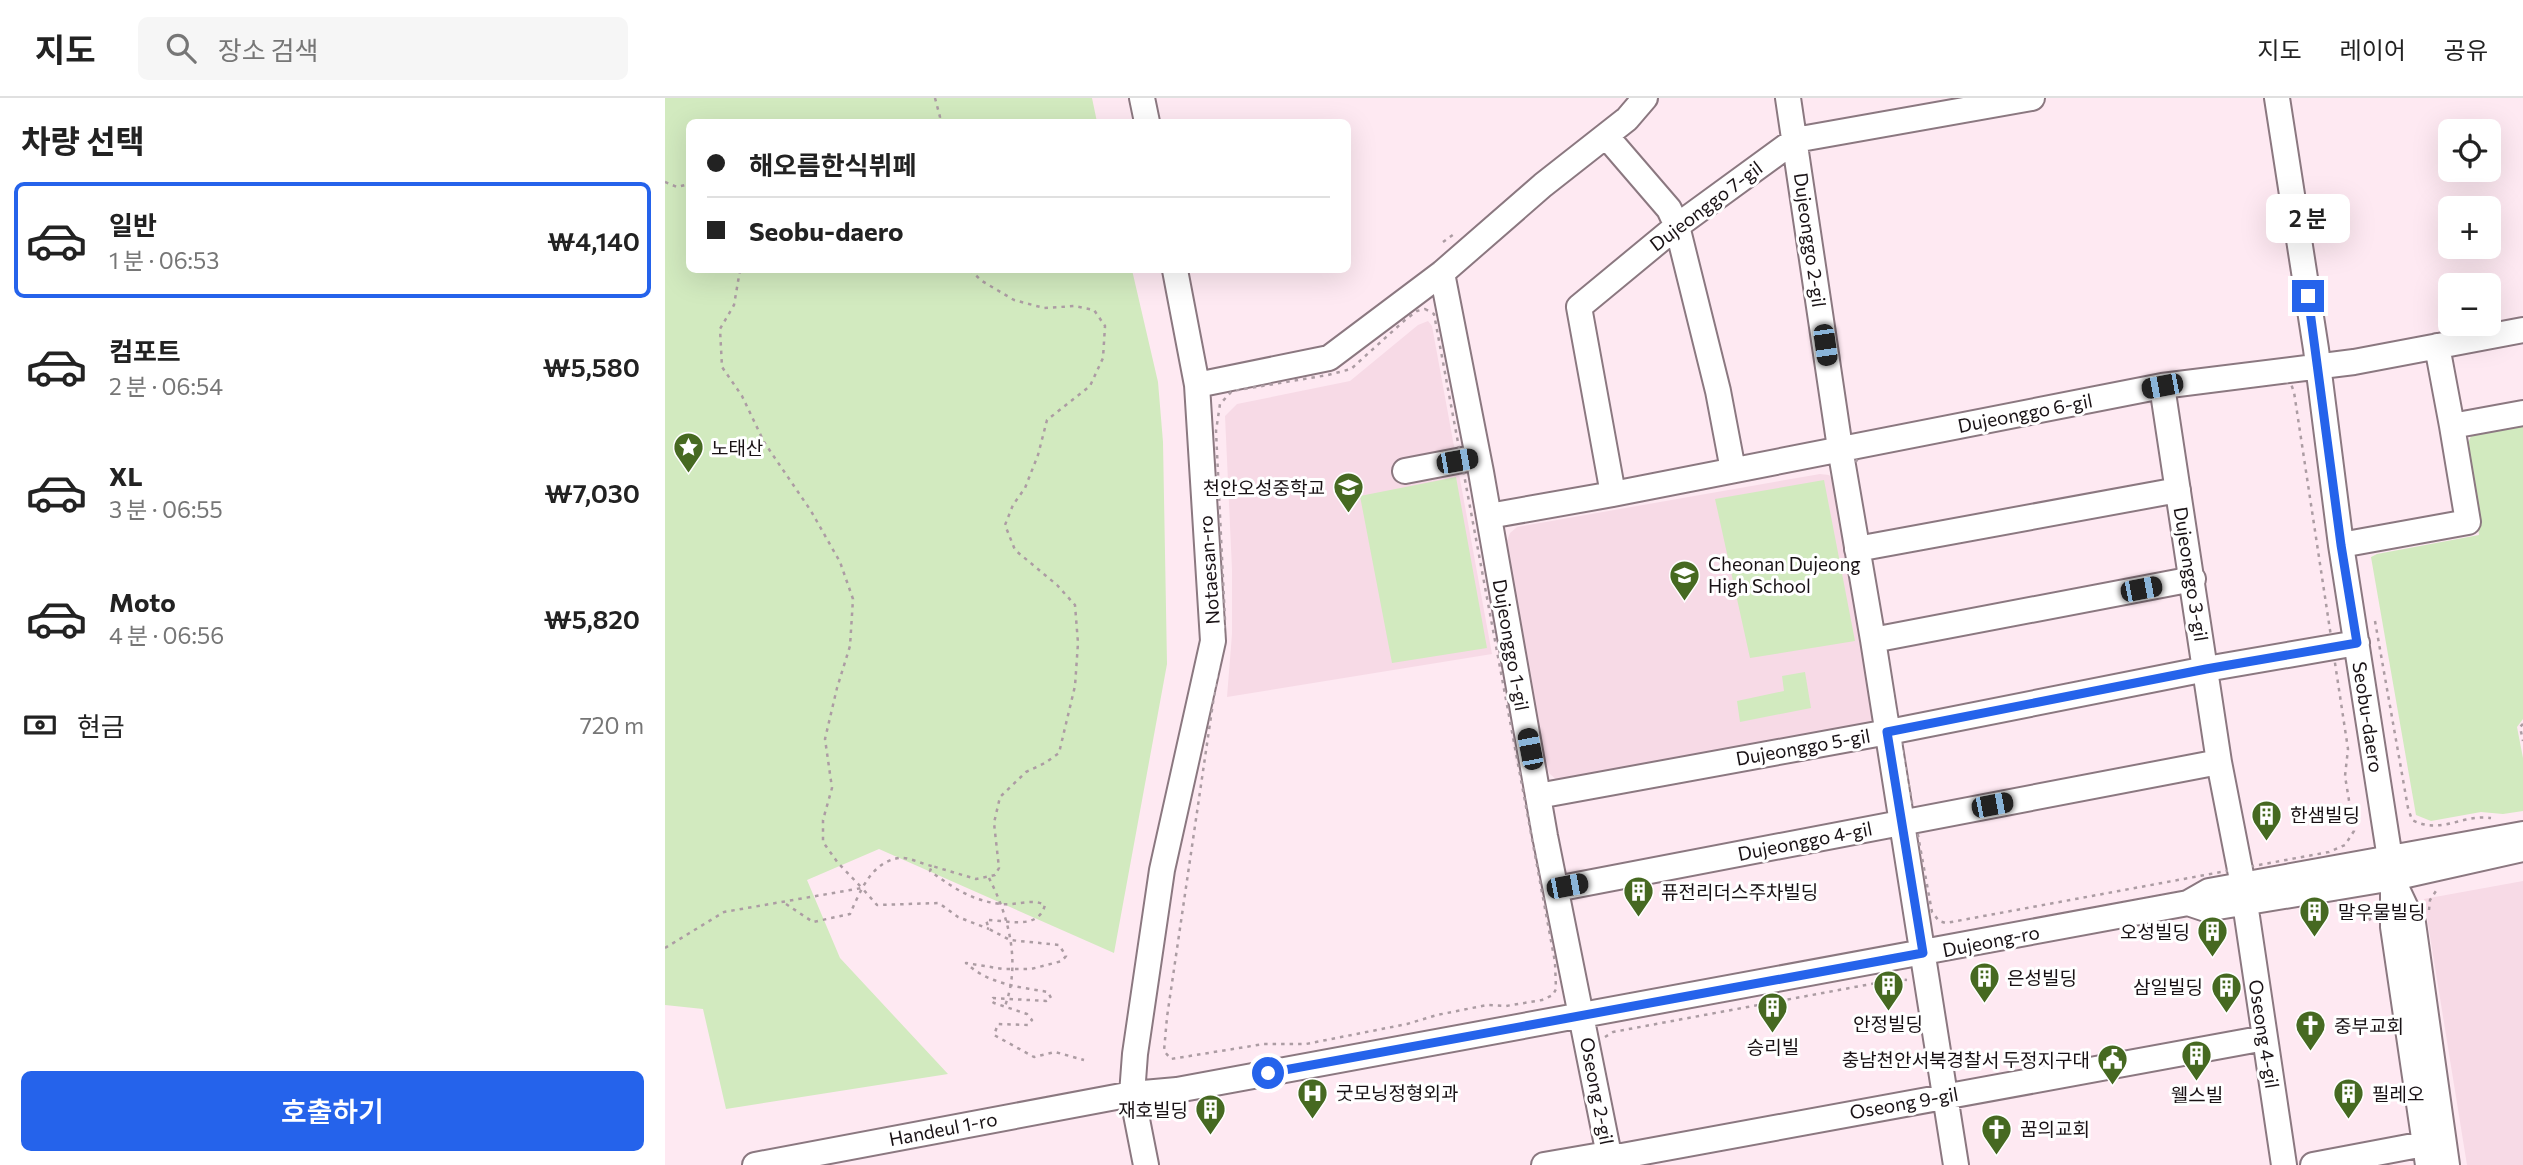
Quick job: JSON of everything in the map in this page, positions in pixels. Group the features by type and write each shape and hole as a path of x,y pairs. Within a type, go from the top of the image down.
{"street":[{"path":"1142,98 1146,119"},
{"path":"1197,385 1329,358 1443,273 1543,185 1607,137 1645,98"},
{"name":"Dujeonggo 2-gil","path":"1788,98 1840,448 1862,548 1908,821 1923,953 1956,1165"},
{"name":"Dujeonggo 7-gil","path":"1613,494 1579,307 1677,226 1795,139 2032,98"},
{"name":"Seobu-daero","path":"2277,98 2391,869 2393,927 2426,1155"},
{"path":"1607,137 1669,209 1677,226 1718,391 1733,470"},
{"name":"Notaesan-ro","path":"1146,1165 1132,1094 1135,1054 1162,870 1213,640 1197,385 1176,273"},
{"name":"Dujeonggo 1-gil","path":"1443,273 1489,516 1532,798 1556,889 1573,983 1583,1016"},
{"name":"Dujeonggo 6-gil","path":"1489,516 1840,448 2523,330"},
{"path":"2341,545 2469,522 2437,346"},
{"name":"Dujeonggo 3-gil","path":"2163,391 2219,762 2243,885"},
{"path":"2452,426 2523,413"},
{"path":"1405,471 1478,457"},
{"path":"1862,548 2178,489"},
{"path":"1878,639 2193,579"},
{"name":"Dujeonggo 5-gil","path":"1532,798 2206,669 2357,643"},
{"name":"Dujeonggo 4-gil","path":"1556,889 2219,762"},
{"name":"Dujeong-ro","path":"2391,869 2523,834"},
{"name":"Dujeong-ro","path":"1132,1094 1177,1090 2188,903 2206,909 2243,885 2391,869 2523,850"},
{"name":"Seobu-daero","path":"2391,869 2413,923 2447,1165"},
{"name":"Oseong 4-gil","path":"2243,885 2284,1165"},
{"name":"Oseong 2-gil","path":"1583,1016 1611,1161"},
{"name":"Oseong 9-gil","path":"1544,1165 1596,1156 1611,1161 1944,1095 2265,1038"},
{"name":"Handeul 1-ro","path":"755,1165 881,1153 1132,1094"},
{"path":"2313,1165 2426,1155"}],"path":[{"path":"935,98 940,119"},
{"path":"665,182 677,187 686,185"},
{"path":"739,273 734,305 720,329 722,367 742,396 764,442 811,511 840,562 853,599 850,646 825,739 832,788 823,820 823,842 838,863 877,905 939,903 958,917 1010,940 1059,945 1066,956 1062,961 1031,969 966,963 982,974 1011,985 1048,992 1051,998 1046,1001 993,998 991,1001 1027,1014 1032,1020 1028,1025 998,1024 994,1035 1034,1057 1055,1052 1084,1060"},
{"path":"785,903 813,922 850,914 868,877 886,863 901,858 976,879 995,875 999,868 994,823 1000,797 1026,772 1059,753 1075,686 1078,643 1075,605 1057,585 1015,550 1006,525 1038,455 1047,420 1090,386 1103,358 1105,326 1094,310 1075,306 1044,308 1014,300 973,273"},
{"path":"1434,314 1426,309 1417,311 1351,369 1232,391 1220,404 1216,431 1225,621 1167,1017 1164,1051 1167,1057 1182,1058 1265,1044 1306,1044 1477,1007 1506,1006 1542,1000 1553,995 1557,980 1532,798"},
{"path":"2243,885 1946,923 1939,921 1932,912 1908,821 1851,469 1861,454 2163,391 2285,381 2291,384 2294,392"},
{"path":"2374,617 2407,808 2412,820 2425,826 2436,827 2483,817 2493,818"},
{"path":"2523,724 2520,727 2523,741"},
{"path":"932,866 930,871 969,897 1002,904 1038,901 1045,905 1043,912 1036,919 1020,923 986,920 989,929"},
{"path":"989,878 1002,904 1014,969 1005,1007"},
{"path":"2431,920 2430,900 2441,886"},
{"path":"665,948 724,912 862,888"},
{"path":"2350,903 2366,908 2373,931"},
{"path":"1600,1043 1608,1034 1627,1030 1898,979 1912,983"}],"shaded area":[{"name":"천안오성중학교","path":"1428,321 1432,326 1492,654 1227,697 1232,634 1232,569 1225,416 1237,404 1350,381 1418,325"},
{"name":"Cheonan Dujeong High School","path":"1820,474 1829,475 1835,482 1872,707 1872,720 1866,730 1557,780 1550,774 1546,769 1506,543 1510,533 1517,527"},
{"path":"2523,881 2523,1165 2467,1165 2424,899"}],"green space":[{"path":"665,98 1092,98 1096,119 686,119 686,273 1133,273 1158,382 1163,442 1167,664 1114,953 879,849 807,880 840,958 948,1074 726,1109 703,1009 665,1005"},
{"path":"2523,425 2523,719 2517,727 2523,758 2523,811 2503,814 2481,812 2431,821 2416,815 2371,557 2479,535 2467,445 2472,434"},
{"path":"1456,477 1487,648 1392,663 1360,496"},
{"path":"1824,480 1855,641 1750,658 1715,499"},
{"path":"1805,672 1811,708 1740,722 1737,701 1784,691 1782,676"}],"place":[{"name":"노태산","path":"688,475"},
{"name":"천안오성중학교","path":"1348,515"},
{"name":"Cheonan Dujeong High School","path":"1685,602"},
{"name":"한샘빌딩","path":"2267,842"},
{"name":"퓨전리더스주차빌딩","path":"1638,919"},
{"name":"말우물빌딩","path":"2315,939"},
{"name":"오성빌딩","path":"2213,959"},
{"name":"은성빌딩","path":"1984,1005"},
{"name":"안정빌딩","path":"1888,1012"},
{"name":"삼일빌딩","path":"2226,1014"},
{"name":"승리빌","path":"1773,1035"},
{"name":"중부교회","path":"2311,1053"},
{"name":"웰스빌","path":"2197,1083"},
{"name":"충남천안서북경찰서 두정지구대","path":"2113,1087"},
{"name":"굿모닝정형외과","path":"1313,1120"},
{"name":"필레오","path":"2349,1121"},
{"name":"재호빌딩","path":"1211,1137"},
{"name":"꿈의교회","path":"1997,1156"}],"route":[{"path":"1268,1073 1923,953 1887,732 2206,669 2357,643 2341,545 2308,296"}]}
